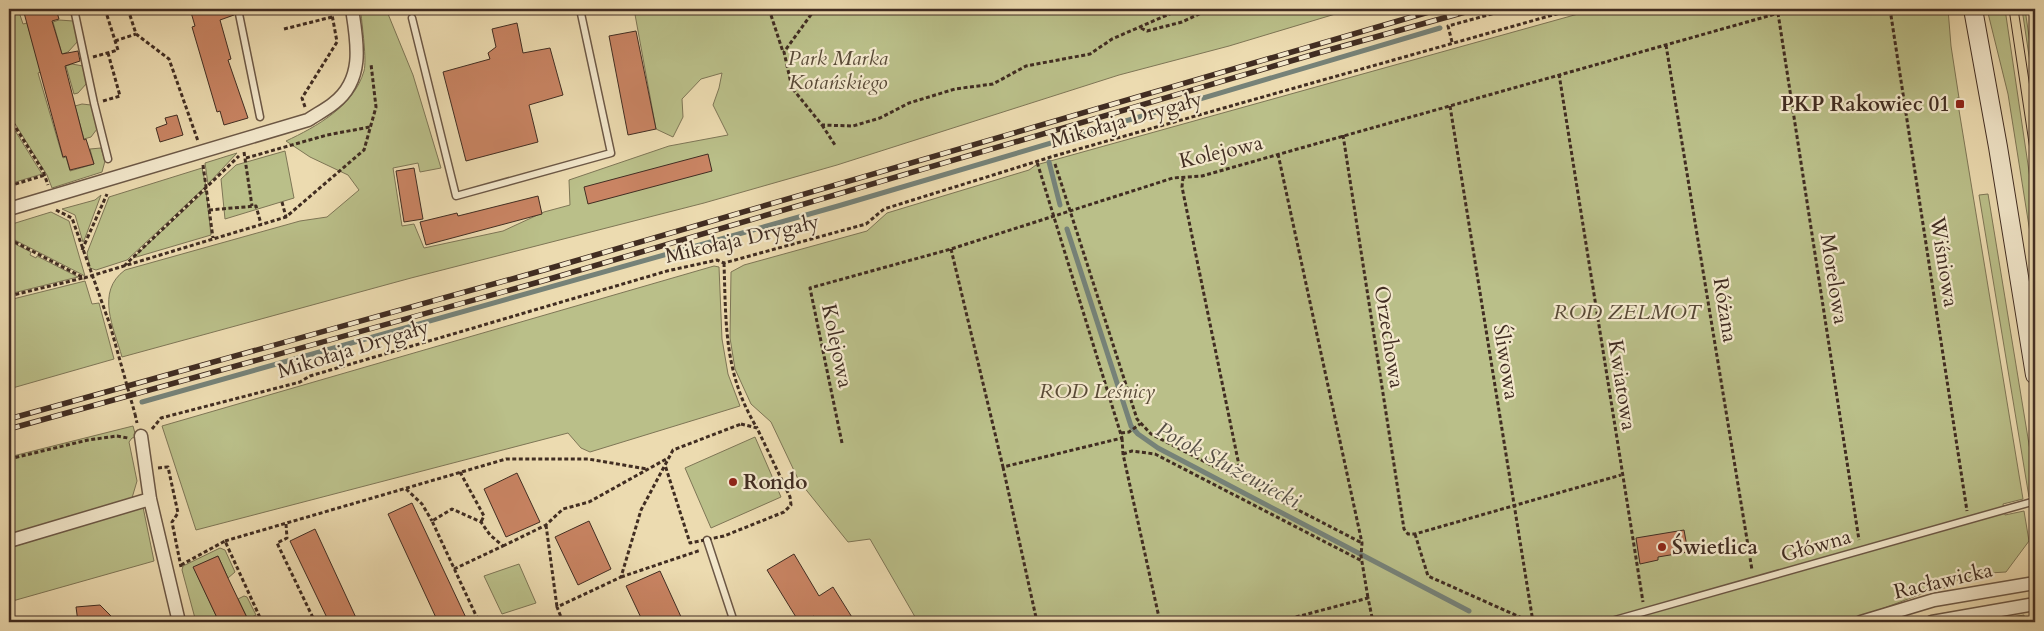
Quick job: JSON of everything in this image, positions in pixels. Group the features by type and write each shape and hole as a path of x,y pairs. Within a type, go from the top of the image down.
{"main road":[{"path":"1973,9 1998,146 2035,375"}],"street":[{"path":"9,209 202,156 308,120 336,102 351,81 358,53 352,9"},
{"path":"141,438 150,499 172,572 178,622"},
{"path":"9,542 150,499"},
{"name":"Racławicka","path":"1861,622 1934,600 2034,578"},
{"name":"Racławicka","path":"1932,622 2035,604"}],"lane":[{"path":"74,9 108,159"},
{"path":"238,9 260,118"},
{"path":"412,18 456,196 611,153 580,9"},
{"name":"Główna","path":"1608,622 2035,501"},
{"path":"708,544 734,622"}],"path":[{"path":"86,60 118,50 105,9"},
{"path":"128,9 136,34 168,59 202,156 213,238"},
{"path":"308,120 302,98 337,42 330,9"},
{"path":"769,9 784,52 792,88 822,125 835,145"},
{"path":"784,52 815,9"},
{"path":"822,125 853,126 880,118 909,103 955,89 993,84 1026,66 1090,54 1112,39 1181,9"},
{"path":"1140,27 1147,31 1182,22 1210,9"},
{"path":"1452,42 1448,26 1510,9"},
{"name":"Mikołaja Drygały","path":"141,438 147,437 161,418 300,382 310,376 667,271 717,260 724,263 866,224 884,209 1037,162 1452,42 1574,9"},
{"name":"Kolejowa","path":"842,443 810,288 951,249 1173,178 1202,176 1793,9"},
{"name":"Wiśniowa","path":"1890,9 1968,519"},
{"name":"Morelowa","path":"1778,13 1860,550"},
{"path":"284,28 332,17"},
{"path":"115,41 136,34"},
{"name":"Różana","path":"1666,45 1754,580"},
{"path":"9,296 84,278 286,217 364,150 376,108 369,50 358,53"},
{"path":"94,103 120,96 108,53"},
{"name":"Kwiatowa","path":"1559,74 1644,611"},
{"name":"Śliwowa","path":"1450,106 1532,622"},
{"path":"9,118 45,176 55,209 72,218 91,276 103,302 135,414"},
{"path":"246,158 327,134 370,127"},
{"name":"Orzechowa","path":"1343,135 1404,529 1408,534 1415,534"},
{"path":"235,150 244,148 252,206"},
{"path":"124,266 244,151"},
{"path":"1278,154 1362,542 1361,556 1373,622"},
{"path":"1037,162 1122,436 1123,454 1160,622"},
{"path":"1055,164 1140,424 1151,434 1362,542"},
{"path":"9,186 45,176"},
{"path":"1183,177 1182,187 1242,481"},
{"path":"82,251 109,190 110,180"},
{"path":"282,202 286,217"},
{"path":"210,210 256,206 261,224"},
{"path":"9,239 84,278"},
{"path":"951,249 1003,467 1037,622"},
{"path":"557,607 621,577 708,544 784,512 791,506 790,497 758,428 748,413 739,386 726,338 724,263"},
{"path":"621,577 642,510 673,450 741,424 758,428"},
{"path":"1003,467 1122,436 1140,424"},
{"path":"9,459 88,440 117,436 134,442 141,438"},
{"path":"1123,454 1132,451 1154,454 1362,561"},
{"path":"454,569 546,525 563,508 590,502 669,458"},
{"path":"172,572 225,541 506,460 588,459 647,469"},
{"path":"665,464 690,542 708,544"},
{"path":"146,470 168,467 178,513 172,522 182,565"},
{"path":"460,472 481,508 484,516 481,522"},
{"path":"1532,622 1428,576 1415,534 1621,475"},
{"path":"406,488 422,504 432,521 478,622"},
{"path":"432,521 452,509 481,522 490,535 503,546"},
{"path":"286,524 287,538 277,543 315,622"},
{"path":"546,525 557,607 562,622"},
{"path":"225,541 262,622"},
{"path":"2034,578 2032,562 2035,556"},
{"path":"172,572 182,565"},
{"path":"1278,622 1368,598"},
{"path":"699,622 706,620 706,622"}],"green space":[{"path":"9,9 18,9 23,24 27,23 41,72 38,73 63,158 66,157 70,171 94,164 90,149 101,148 105,161 102,172 52,188 47,175 9,114"},
{"name":"Park Marka Kotańskiego","path":"366,9 386,9 413,75 441,168 420,172 418,163 393,168 402,226 414,224 424,248 503,231 544,212 570,205 569,180 669,146 728,135 713,105 722,73 701,79 682,99 683,117 673,137 656,129 634,9 1352,9 1229,46 1119,75 837,165 704,203 411,278 122,357 109,311 109,300 111,289 116,279 125,270 300,221 327,217 359,190 348,175 310,157 286,141 321,122 343,105 352,95 365,66 361,13"},
{"path":"1596,9 1948,9 1951,46 1959,98 1957,98 2023,499 2003,504 2005,515 2024,511 2029,541 2006,572 1972,574 1972,577 1953,581 1953,586 1924,593 1847,622 918,622 870,539 848,542 799,481 771,422 751,404 735,369 730,338 731,272 744,265 867,231 887,213 1029,170 1036,165"},
{"path":"1987,9 2005,9 2035,212 2035,264 2008,94"},
{"path":"2022,9 2025,9 2035,78 2035,96"},
{"path":"59,20 73,21 78,41 68,52 62,54 53,22"},
{"path":"72,64 83,66 87,83 78,93 74,94 66,66"},
{"path":"82,104 91,105 97,129 91,137 84,139 75,106"},
{"path":"9,121 42,174 9,184"},
{"path":"285,151 294,198 225,219 221,179 236,165"},
{"path":"237,153 208,184 205,163"},
{"path":"202,168 206,186 127,260 96,270 90,268 87,253 109,197"},
{"path":"206,190 211,235 133,258"},
{"path":"1988,194 2035,481 2035,494 2029,497 1979,195"},
{"path":"101,195 83,242 75,215 62,209 95,200"},
{"path":"51,212 69,221 85,276 9,237 9,225"},
{"path":"9,241 31,252 30,255 36,258 37,256 78,277 9,294"},
{"path":"714,266 719,267 722,339 728,374 740,406 590,452 581,448 568,433 196,530 162,426"},
{"path":"85,281 92,304 99,303 114,359 9,389 9,300"},
{"path":"133,426 136,437 132,438 129,442 137,481 132,498 9,536 9,457"},
{"name":"Rondo","path":"755,437 781,497 711,528 685,468"},
{"path":"143,507 154,561 9,602 9,548"},
{"path":"220,548 225,550 235,572 228,578 218,556 194,568 219,622 196,622 182,570 183,566"},
{"path":"519,564 536,603 502,614 484,576"},
{"path":"244,596 247,597 256,615 248,619 238,599"},
{"path":"2024,615 2025,622 1979,622"}],"building":[{"path":"23,9 56,9 59,19 52,21 62,54 78,51 80,61 65,66 84,140 86,139 94,164 70,170 66,156 63,157"},
{"path":"190,9 233,9 234,15 220,20 231,59 228,60 248,118 224,125 220,111 217,112 192,27 195,26"},
{"path":"517,23 523,53 550,48 563,95 529,105 538,142 466,161 443,72 490,59 488,53 496,47 492,29"},
{"path":"636,31 656,129 628,135 609,36"},
{"path":"177,115 183,135 160,142 156,128 167,124 165,118"},
{"path":"708,154 712,171 588,204 584,187"},
{"path":"414,168 423,219 404,222 396,171"},
{"path":"538,196 542,214 426,245 420,222 457,213 458,216"},
{"path":"517,473 540,522 506,537 484,489"},
{"path":"412,503 468,622 438,622 388,514"},
{"path":"589,521 611,569 578,585 555,537"},
{"path":"315,529 358,622 329,622 290,541"},
{"name":"Świetlica","path":"1684,530 1688,552 1658,557 1658,560 1640,564 1636,538"},
{"path":"794,554 819,596 833,587 855,622 818,622 814,616 799,622 767,570"},
{"path":"218,556 249,622 219,622 193,567"},
{"path":"660,571 682,619 675,622 643,622 626,586"},
{"path":"100,605 117,622 78,622 76,607"}],"waterway":[{"path":"142,402 838,206 1440,28"},
{"name":"Potok Służewiecki","path":"1049,162 1060,205"},
{"name":"Potok Służewiecki","path":"1067,229 1131,426 1138,434 1158,448 1469,611"}],"tram line":[{"path":"2009,9 2035,183"},
{"path":"2018,9 2035,120"}],"railway":[{"path":"9,419 544,270 1439,9"},
{"path":"9,429 546,280 1318,53 1476,9"}],"place":[{"name":"PKP Rakowiec 01","path":"1960,104"},
{"name":"Rondo","path":"733,482"},
{"name":"Świetlica","path":"1662,547"}],"park label":[{"name":"ROD ZELMOT","path":"1627,312"},
{"name":"ROD Leśnicy","path":"1097,391"}]}
